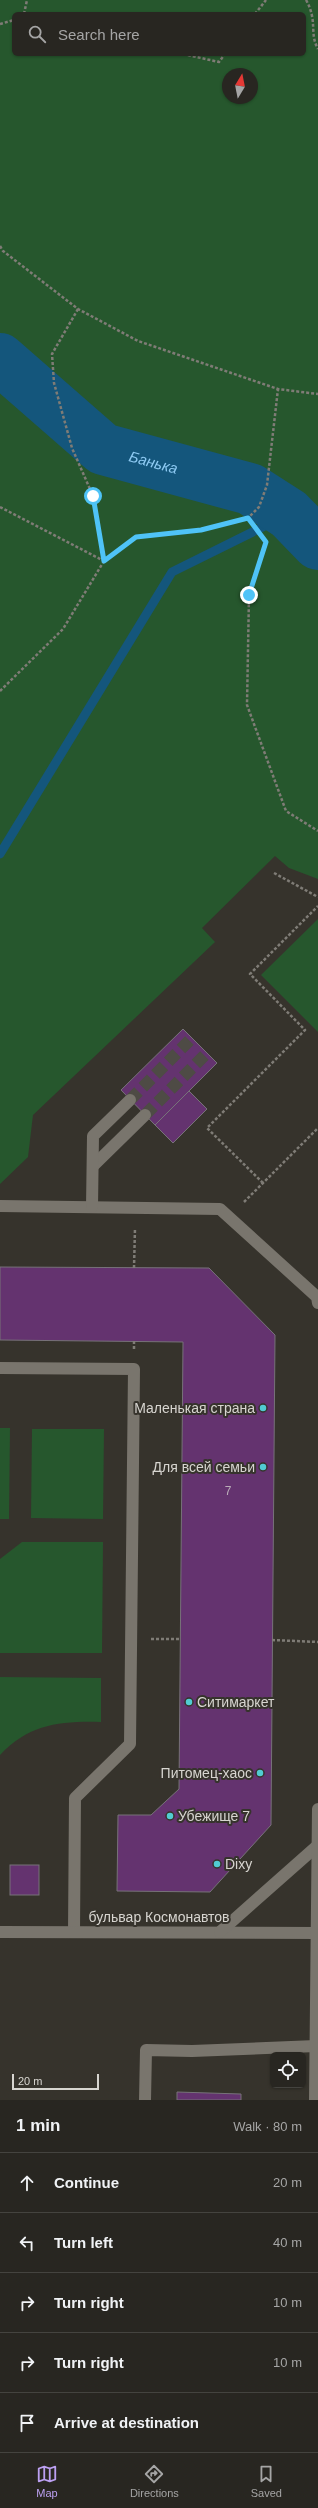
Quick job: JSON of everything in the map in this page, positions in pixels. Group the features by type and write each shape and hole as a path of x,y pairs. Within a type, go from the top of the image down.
{"street":[{"path":"92,1207 93,1136 130,1100"},
{"path":"92,1166 145,1115"},
{"path":"0,1206 220,1209 228,1218 317,1297 318,1303"},
{"path":"0,1368 134,1369 130,1744 75,1798 74,1932"},
{"path":"315,2100 318,1809"},
{"path":"220,1932 317,1846"},
{"name":"бульвар Космонавтов","path":"0,1932 317,1933"},
{"path":"145,2100 146,2050 192,2051 316,2046"}],"path":[{"path":"24,12 27,0"},
{"path":"257,12 266,0"},
{"path":"306,0 316,19 315,35 318,49"},
{"path":"0,24 12,21"},
{"path":"192,56 219,62 224,56"},
{"path":"0,246 3,251 78,309 138,341 278,389 318,394"},
{"path":"78,309 52,354 54,383 72,448 93,496 104,561"},
{"path":"0,691 63,629 104,561 136,537 201,530 248,518 259,507 267,485 278,389"},
{"path":"0,507 104,561"},
{"path":"248,518 266,542 249,595 247,705 286,811 318,831"},
{"path":"274,873 318,897"},
{"path":"263,1183 207,1128 305,1030 250,974 318,906"},
{"path":"228,1218 318,1128"},
{"path":"134,1268 135,1208"},
{"path":"131,1639 180,1639"},
{"path":"272,1640 318,1642"}],"green space":[{"path":"0,0 318,0 318,879 289,868 275,856 202,928 215,942 33,1115 28,1157 0,1184"},
{"path":"318,919 318,1032 261,975"},
{"path":"0,1428 10,1428 9,1519 0,1519"},
{"path":"32,1429 104,1429 103,1519 31,1518"},
{"path":"22,1542 103,1542 102,1653 0,1653 0,1559"},
{"path":"0,1677 101,1678 101,1722 72,1722 46,1726 22,1737 0,1755"}],"building":[{"path":"183,1029 217,1063 155,1125 121,1090"},
{"path":"189,1091 207,1109 173,1143 155,1125"},
{"path":"0,1267 209,1268 275,1335 271,1825 210,1892 117,1891 118,1815 151,1815 179,1789 183,1342 0,1340"},
{"path":"10,1865 39,1865 39,1895 10,1895"},
{"path":"177,2092 241,2094 241,2100 177,2100"}],"waterway":[{"name":"Банька","path":"0,359 103,449 250,489 289,514 318,544"},
{"path":"0,854 172,572 289,514"}],"tunnel":[{"path":"130,1100 192,1038"},
{"path":"145,1115 207,1053"}],"place":[{"name":"Маленькая страна","path":"263,1408"},
{"name":"Для всей семьи","path":"263,1467"},
{"name":"Ситимаркет","path":"189,1702"},
{"name":"Питомец-хаос","path":"260,1773"},
{"name":"Убежище 7","path":"170,1816"},
{"name":"Dixy","path":"217,1864"}],"route":[{"path":"93,496 104,561 136,537 201,530 248,518 266,542 249,595"}]}
